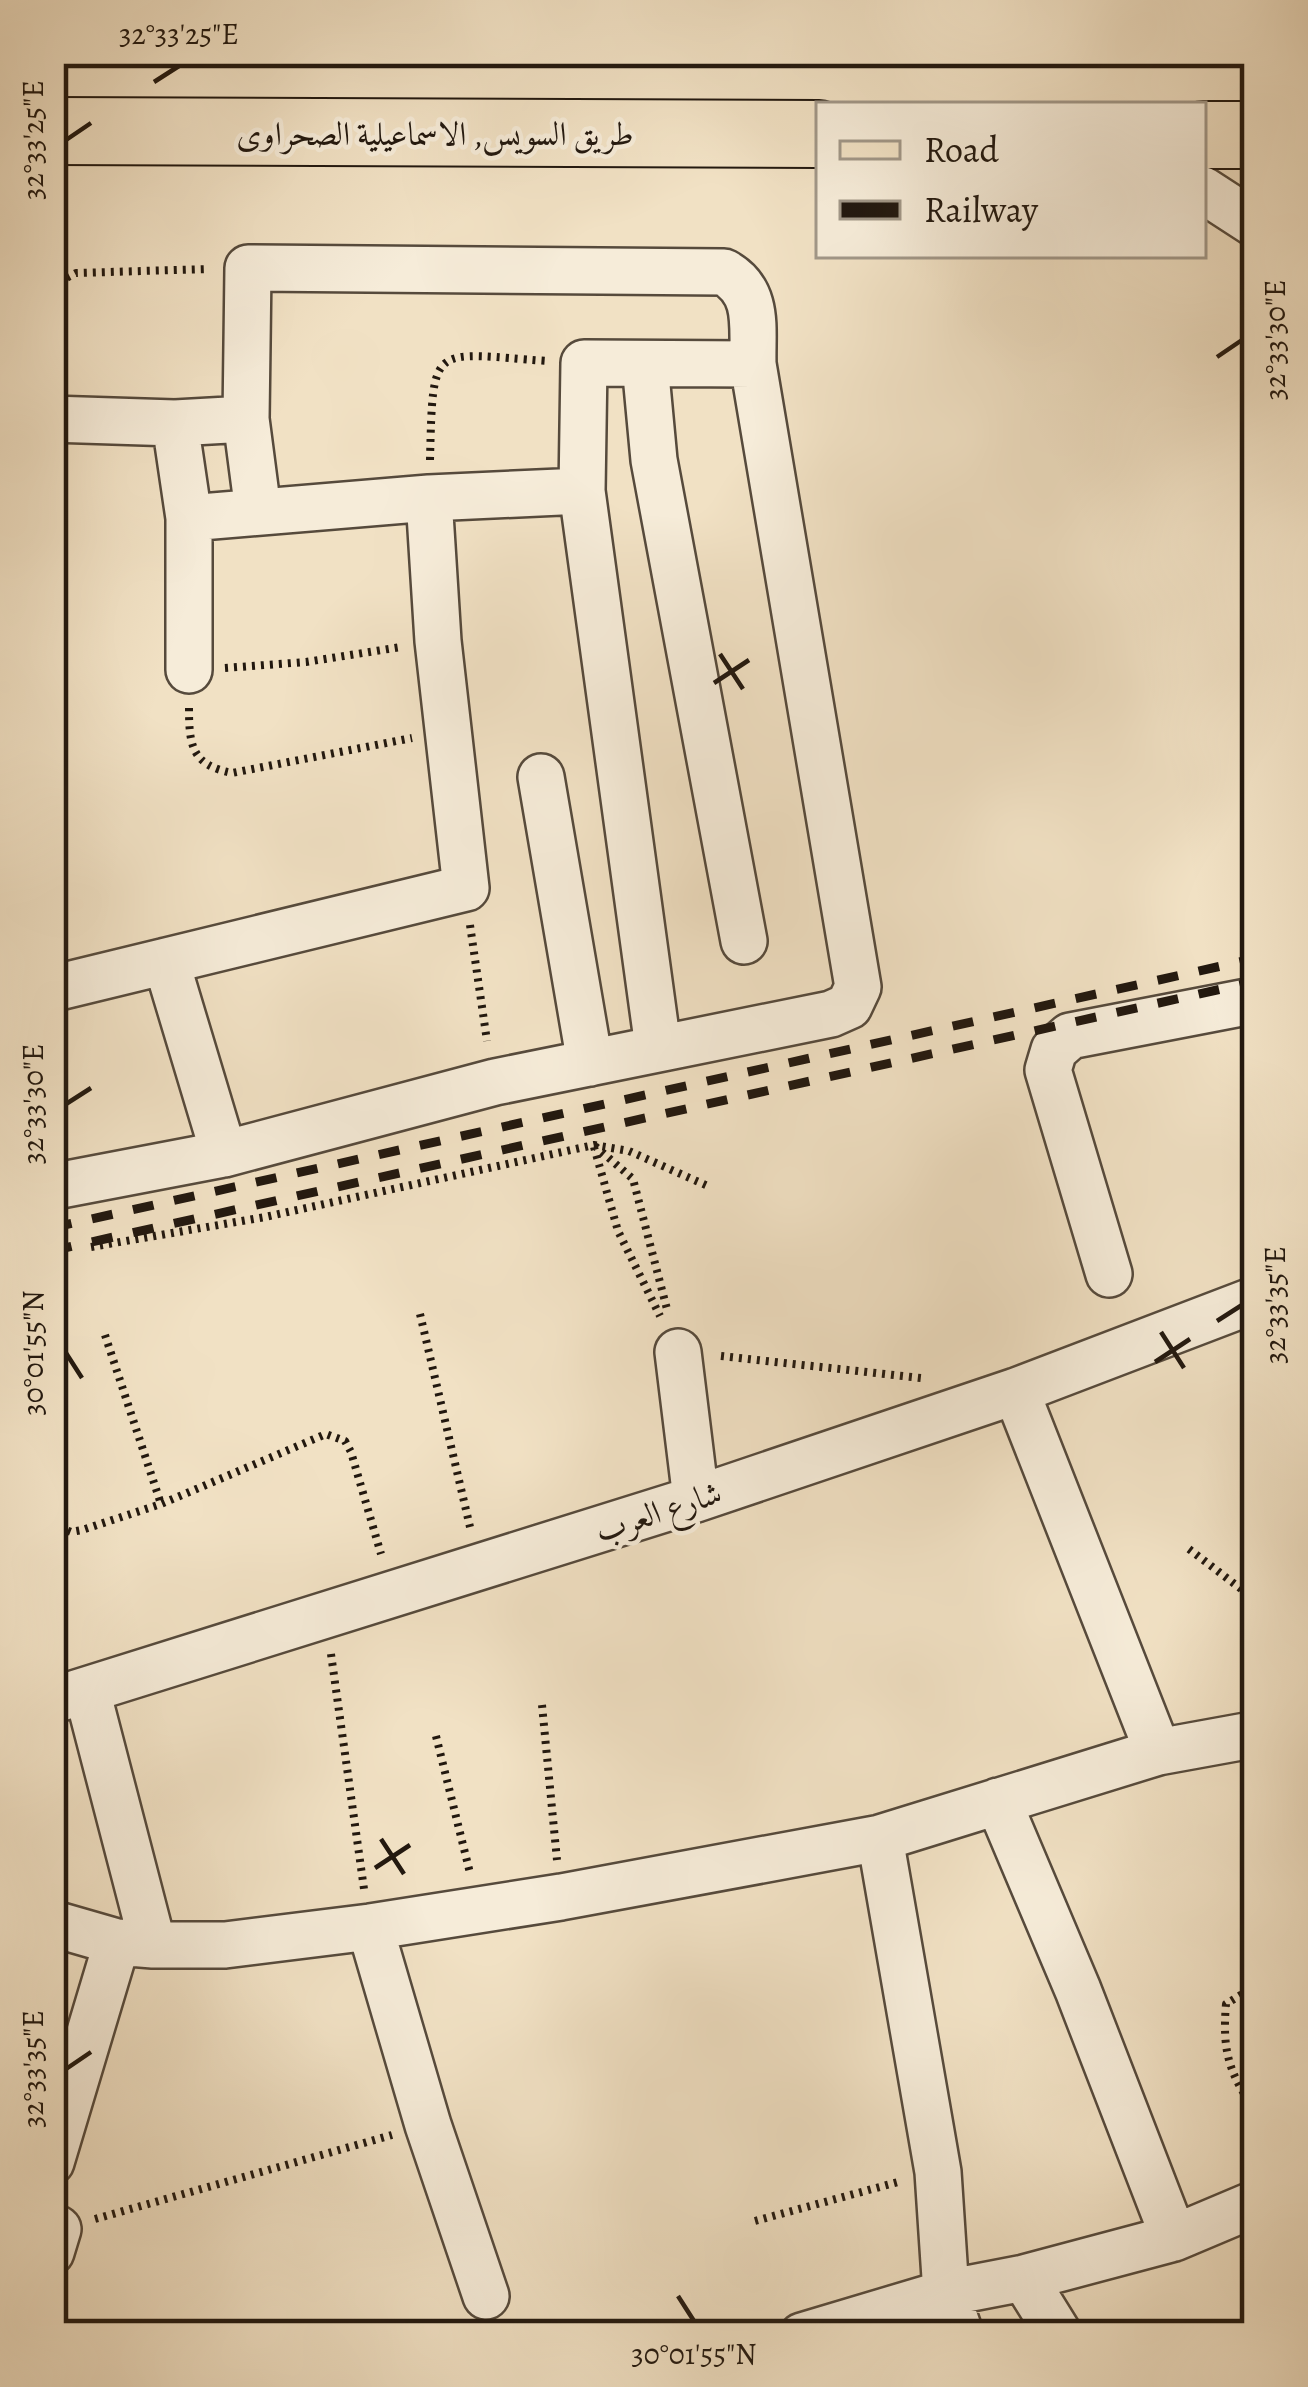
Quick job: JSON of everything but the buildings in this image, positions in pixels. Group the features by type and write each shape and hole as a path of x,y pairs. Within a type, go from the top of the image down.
{"main road":[{"name":"طريق السويس, الاسماعيلية الصحراوى","path":"51,131 816,134"},
{"path":"1206,135 1257,135"}],"street":[{"path":"1206,192 1257,225"},
{"path":"51,1187 224,1154 495,1082 843,1010 855,998 858,987 753,364 752,301 744,286 724,272 248,268 245,418 257,511"},
{"path":"658,1047 583,491 584,363 753,364"},
{"path":"645,364 654,460 744,941"},
{"path":"51,419 175,423 245,418"},
{"path":"175,423 189,518 189,670"},
{"path":"189,518 583,491"},
{"path":"51,989 466,888 438,641 429,498"},
{"path":"541,777 590,1063"},
{"path":"166,961 224,1154"},
{"path":"1109,1274 1048,1070 1054,1050 1070,1036 1257,1000"},
{"name":"شارع العرب","path":"69,1696 696,1498 1016,1391 1257,1299"},
{"path":"678,1352 696,1498"},
{"path":"1016,1391 1158,1752"},
{"path":"51,2162 135,1944 69,1696"},
{"path":"51,1923 135,1944 226,1945 370,1927 880,1838 1158,1752 1257,1734"},
{"path":"998,1801 1078,1990 1174,2238"},
{"path":"880,1838 938,2172 946,2293 962,2336"},
{"path":"370,1927 428,2125 486,2296"},
{"path":"802,2336 946,2293 1024,2278 1174,2238 1257,2203"},
{"path":"1024,2278 1060,2336"}],"path":[{"path":"51,286 76,273 248,268"},
{"path":"429,498 432,385 444,362 458,355 584,363"},
{"path":"438,641 306,662 189,670 189,737 195,753 210,769 232,773 450,730"},
{"path":"466,888 495,1082"},
{"path":"594,1145 617,1231 678,1352"},
{"path":"594,1145 633,1179 678,1352"},
{"path":"91,1247 265,1217 594,1145 629,1150 710,1187"},
{"path":"420,1314 480,1569"},
{"path":"105,1335 160,1504"},
{"path":"678,1352 923,1378"},
{"path":"51,1524 57,1529 82,1530 160,1504 326,1434 336,1435 351,1452 394,1596"},
{"path":"1189,1550 1245,1592"},
{"path":"1257,1555 1245,1592 1257,1691"},
{"path":"326,1617 370,1927"},
{"path":"542,1705 561,1897"},
{"path":"436,1736 479,1909"},
{"path":"1257,1985 1226,2004 1223,2032 1235,2082 1257,2113"},
{"path":"54,2236 428,2125"},
{"path":"755,2221 938,2172"}],"railway":[{"path":"51,1228 1257,958"},
{"path":"51,1251 1257,981"}]}
